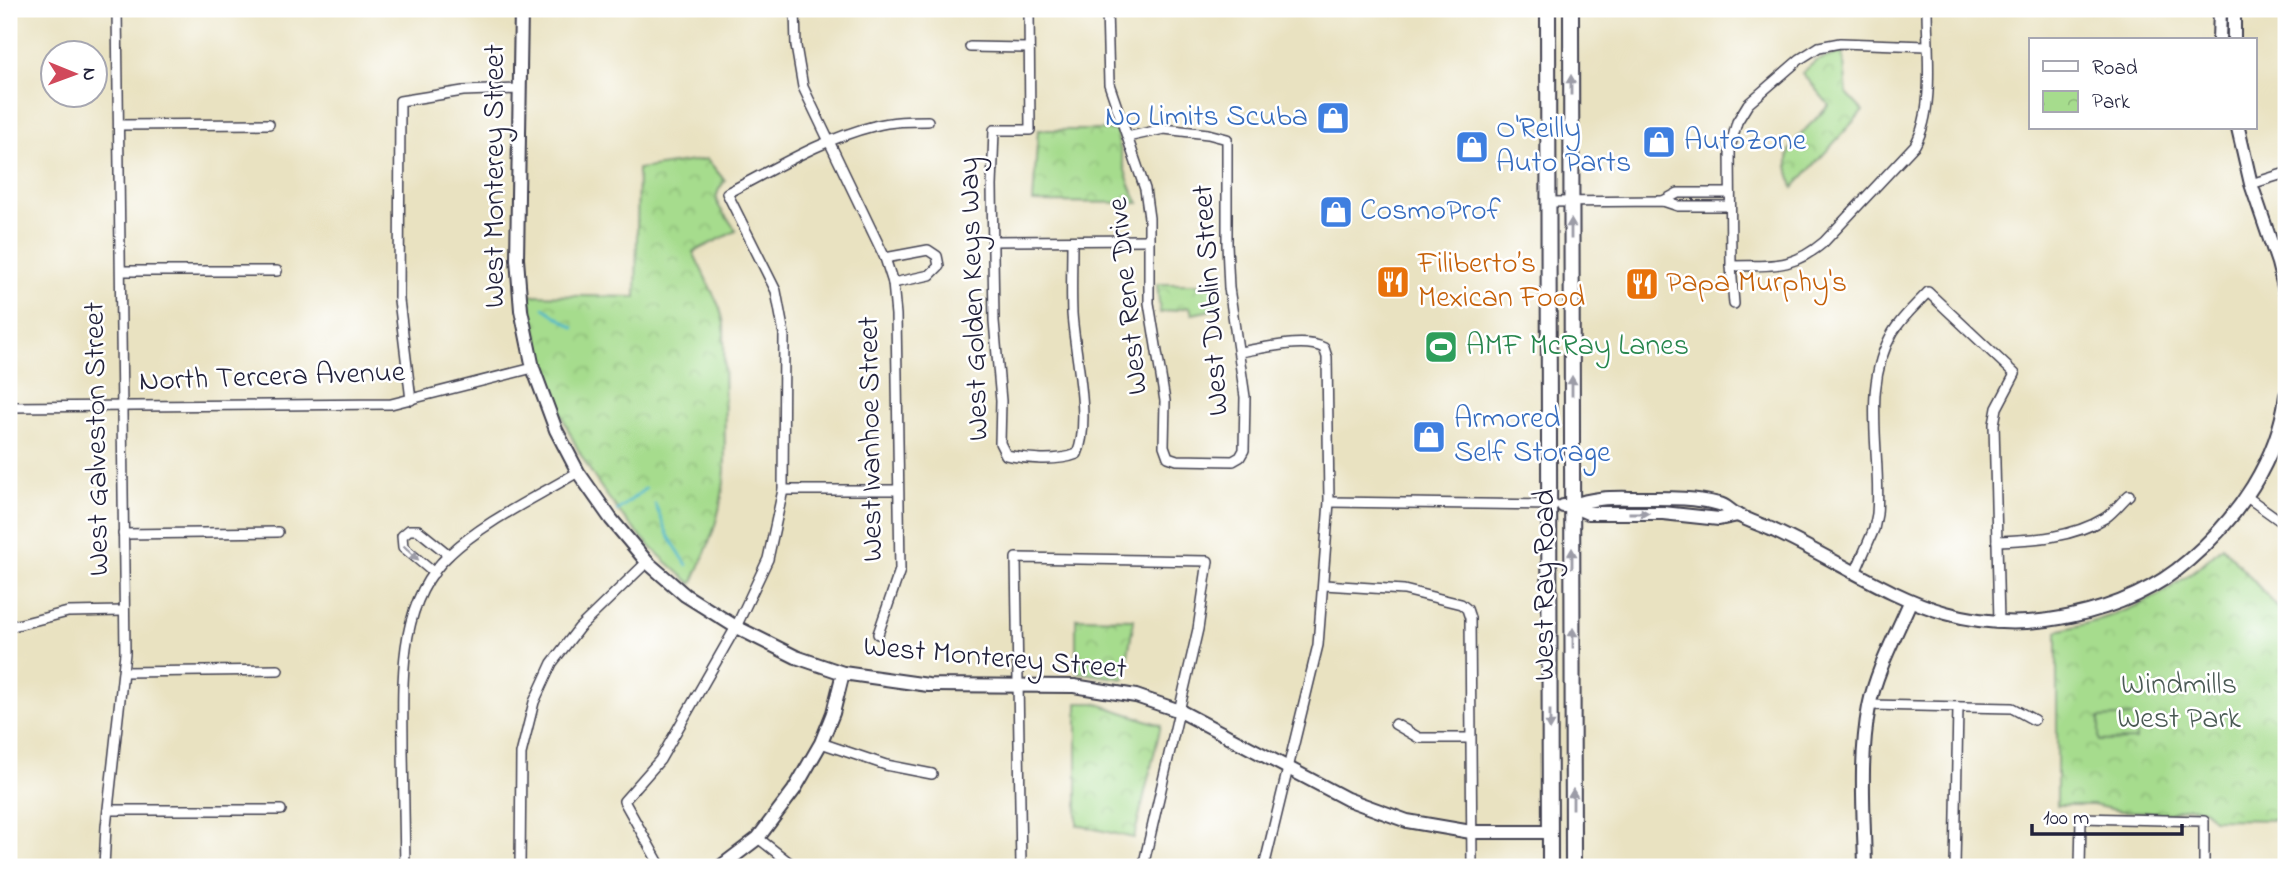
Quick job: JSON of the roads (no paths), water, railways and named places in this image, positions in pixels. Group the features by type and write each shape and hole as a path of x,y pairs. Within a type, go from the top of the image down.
{"main road":[{"name":"West Ray Road","path":"1548,9 1549,202 1573,867"},
{"name":"West Ray Road","path":"1550,867 1571,202 1571,9"}],"street":[{"name":"West Galveston Street","path":"104,867 124,672 117,9"},
{"name":"West Monterey Street","path":"521,9 518,276 524,328 533,368 551,419 578,472 611,519 648,562 685,595 736,627 796,657 843,673 928,685 1074,686 1136,696 1180,711 1347,799 1407,821 1471,832 1550,832"},
{"name":"West Ivanhoe Street","path":"795,9 796,46 803,87 886,258 893,283 896,315 900,570 878,634"},
{"name":"West Golden Keys Way","path":"1029,9 1030,130 994,130 994,321 1001,401 1000,443 1006,455 1068,458 1077,454 1081,445 1082,392 1072,314 1072,242"},
{"name":"West Rene Drive","path":"1107,9 1109,84 1145,189 1149,218 1149,303 1165,401 1164,446 1168,457 1177,460 1233,461 1240,457"},
{"path":"1731,266 1785,264 1807,256 1824,242 1909,152 1922,133 1926,119 1927,9"},
{"path":"2219,38 2220,9"},
{"path":"2234,9 2234,38"},
{"path":"1734,304 1731,266 1731,140 1740,115 1754,97 1819,47 1840,43 1927,46"},
{"path":"970,47 1029,48"},
{"path":"411,400 399,300 400,101 463,91 520,89"},
{"path":"661,867 624,801 660,760 736,627 768,559 783,490 784,334 776,291 727,193 828,141 874,126 901,121 928,121"},
{"path":"119,125 269,124"},
{"name":"West Dublin Street","path":"1127,137 1164,129 1227,139 1229,288 1245,397 1244,450 1240,457"},
{"path":"2238,130 2251,184 2286,295"},
{"path":"2251,184 2286,173"},
{"path":"1663,201 1678,193 1730,193"},
{"path":"1549,202 1663,201 1678,206 1730,206"},
{"path":"993,242 1149,240"},
{"name":"West Ivanhoe Street","path":"886,258 928,250 937,256 939,266 930,275 893,283"},
{"path":"121,271 276,271"},
{"path":"1855,573 1874,529 1877,513 1874,404 1878,370 1899,323 1928,292 2015,374 1997,408 1994,424 1999,622"},
{"path":"1239,352 1315,344 1324,348 1327,357 1329,502 1318,645 1264,867"},
{"name":"North Tercera Avenue","path":"9,407 371,406 411,400 533,368"},
{"path":"1329,502 1562,506 1588,513 1683,513 1718,519 1738,515 1805,545 1910,602 1955,617 2018,623 2060,619 2098,610 2132,597 2160,582 2214,539 2247,497 2275,440 2286,395"},
{"path":"405,867 402,671 407,637 421,596 434,573 449,555 474,534 578,472"},
{"path":"783,490 898,489"},
{"path":"1997,541 2044,539 2079,529 2106,517 2129,495"},
{"path":"2247,497 2286,525"},
{"path":"434,573 403,547 402,536 409,530 418,530 449,555"},
{"path":"123,534 278,532"},
{"path":"1021,867 1016,558 1208,561 1198,629 1143,867"},
{"path":"520,867 521,754 534,702 552,663 579,628 648,562"},
{"path":"1324,585 1404,590 1461,604 1467,609 1472,867"},
{"path":"1865,867 1864,762 1870,705 1876,683 1910,602"},
{"path":"9,628 68,612 124,611"},
{"path":"124,672 278,670"},
{"path":"720,867 758,838 794,790 821,743 833,713 843,673"},
{"path":"1870,705 2012,708 2034,720"},
{"path":"1955,867 1958,707"},
{"path":"1395,724 1419,738 1469,738"},
{"path":"821,743 886,765 932,774"},
{"path":"108,810 282,810"},
{"path":"2080,867 2081,818 2204,821 2204,867"},
{"path":"758,838 795,867"}],"waterway":[{"path":"544,308 574,328"},
{"path":"617,511 646,488"},
{"path":"655,504 668,535 687,565"}],"place":[{"name":"No Limits Scuba","path":"1333,118"},
{"name":"AutoZone","path":"1659,142"},
{"name":"O'Reilly Auto Parts","path":"1472,147"},
{"name":"CosmoProf","path":"1336,212"},
{"name":"Filiberto’s Mexican Food","path":"1393,282"},
{"name":"Papa Murphy's","path":"1642,284"},
{"name":"AMF McRay Lanes","path":"1441,347"},
{"name":"Armored Self Storage","path":"1429,437"}],"park label":[{"name":"Windmills West Park","path":"2179,703"}]}
